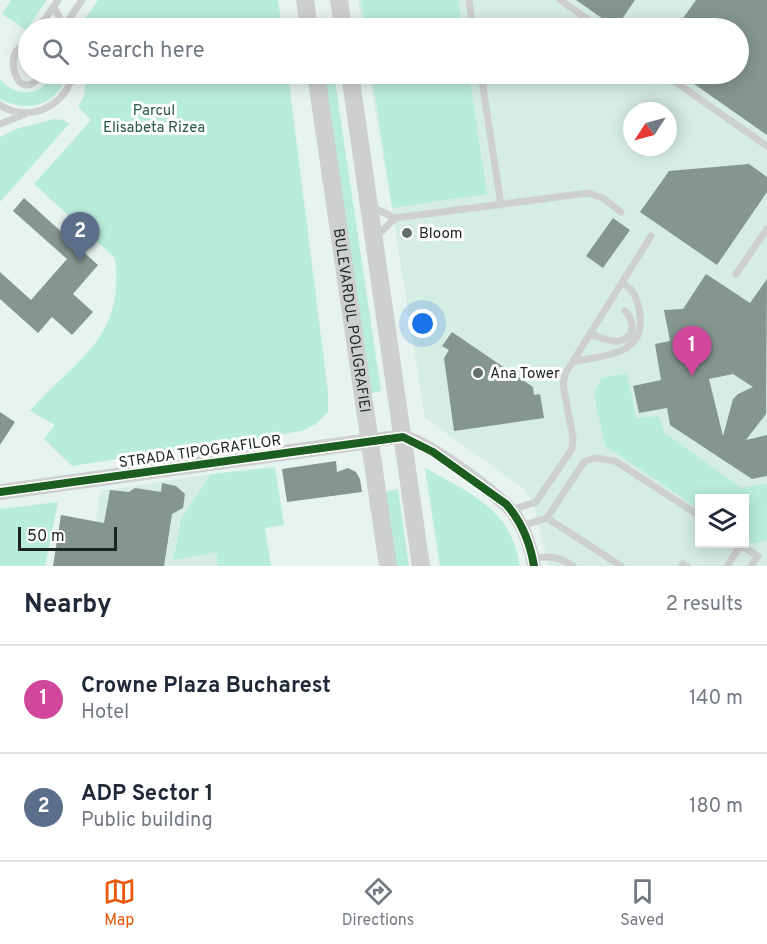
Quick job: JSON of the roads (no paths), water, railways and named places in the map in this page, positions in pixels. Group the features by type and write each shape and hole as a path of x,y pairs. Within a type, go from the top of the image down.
{"main road":[{"path":"305,0 308,18"},
{"path":"339,0 342,18"},
{"name":"BULEVARDUL POLIGRAFIEI","path":"317,84 388,566"},
{"path":"351,84 421,566"}],"street":[{"name":"STRADA TIPOGRAFILOR","path":"0,492 403,437"},
{"path":"403,437 433,452 495,495 511,510 531,547 533,562"}],"lane":[{"path":"46,18 58,0"},
{"path":"70,18 82,0"},
{"path":"469,0 472,18"},
{"path":"560,0 586,18"},
{"path":"54,7 59,18"},
{"path":"18,47 9,53 5,64 9,76 18,82"},
{"path":"0,124 28,113 42,111 63,96 68,84"},
{"path":"483,84 501,205"},
{"path":"678,84 767,146"},
{"path":"0,105 28,113"},
{"path":"369,205 395,218 588,193 603,198 621,212"},
{"path":"374,240 395,218"},
{"path":"736,274 767,229"},
{"path":"511,510 536,502 572,449 573,436 563,380 651,237"},
{"path":"573,362 625,350 636,339 641,324 636,295 622,283"},
{"path":"590,334 615,341 624,339 633,326 630,316 625,311"},
{"path":"521,526 547,518 584,462 602,457 615,461 695,513"},
{"path":"547,518 621,566"},
{"path":"727,566 738,548"},
{"path":"746,548 758,556 751,566"},
{"path":"533,562 551,556 558,557 573,566"},
{"path":"682,566 684,564 687,566"}],"place":[{"name":"Bloom","path":"407,233"},
{"name":"ADP Sector 1","path":"80,262"},
{"name":"Ana Tower","path":"478,373"},
{"name":"Crowne Plaza Bucharest","path":"692,376"}],"park label":[{"name":"Parcul Elisabeta Rizea","path":"154,118"}]}
